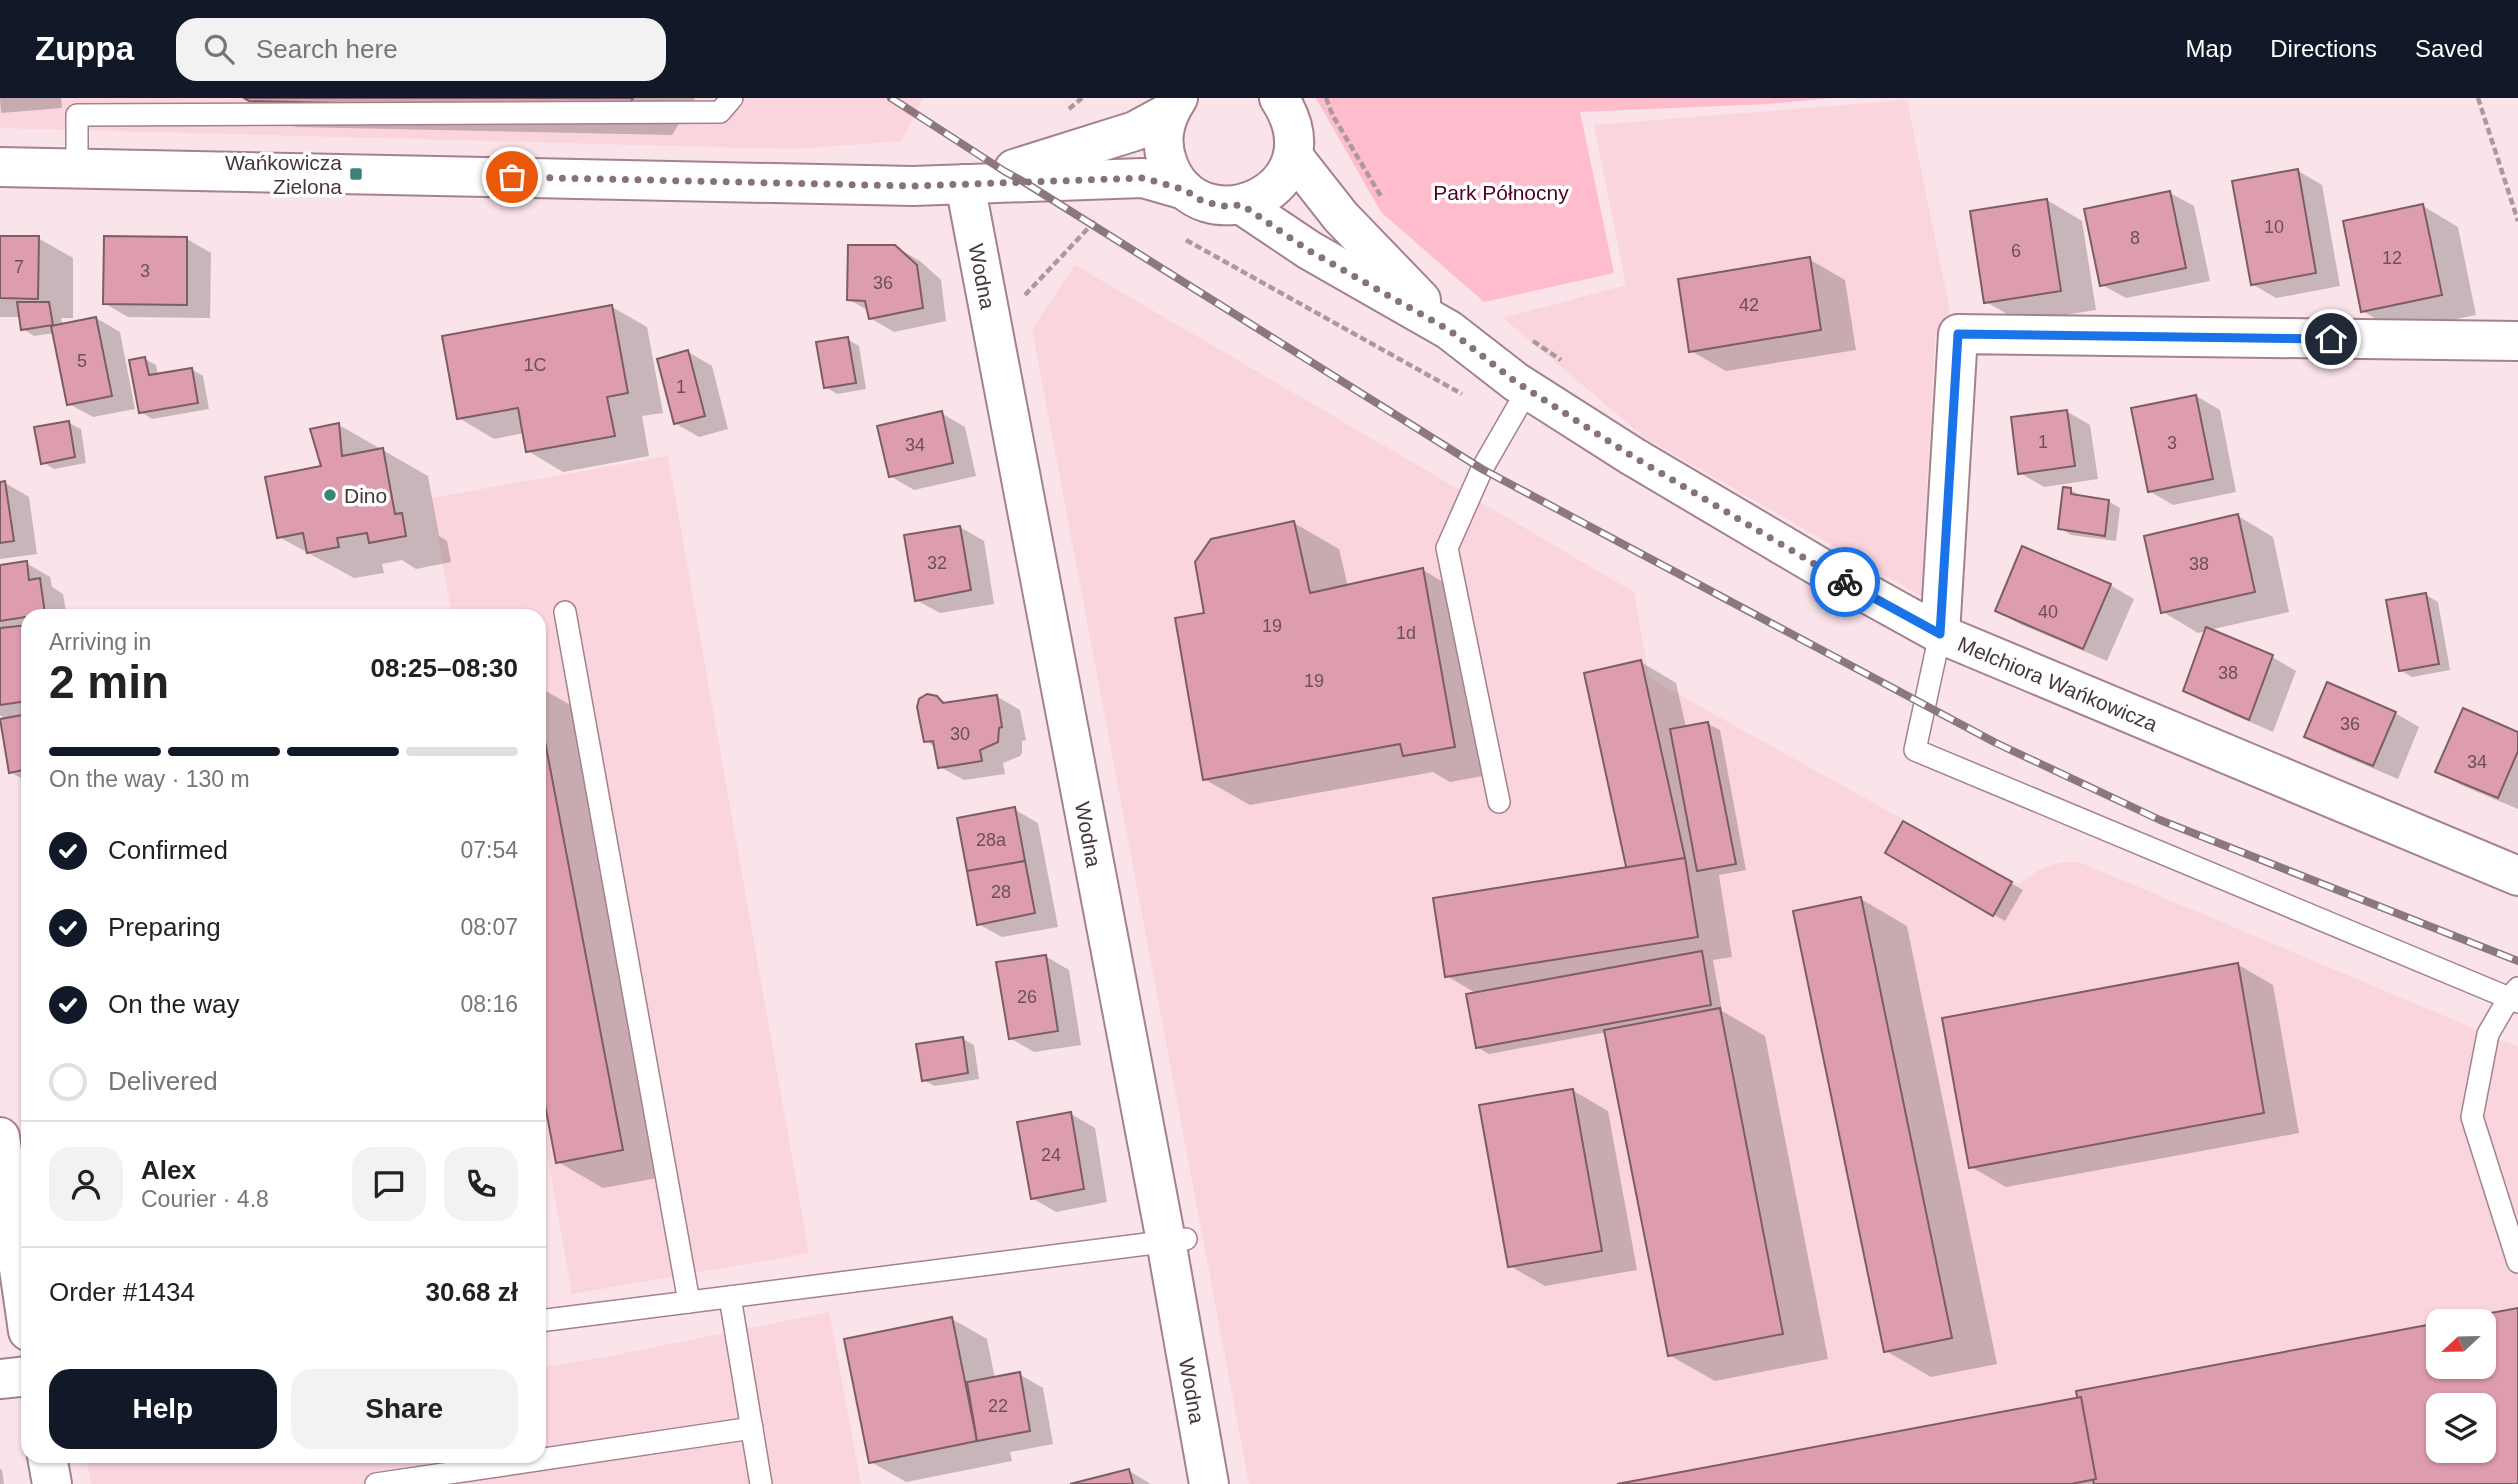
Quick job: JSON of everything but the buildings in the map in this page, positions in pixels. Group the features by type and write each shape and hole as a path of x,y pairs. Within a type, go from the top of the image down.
{"street":[{"path":"1173,106 1163,133 1164,154 1171,174 1185,190 1202,201 1222,206 1242,205 1256,200 1280,182 1293,156 1294,135 1290,114 1279,98"},
{"path":"965,184 1135,131 1173,106"},
{"name":"Melchiora Wańkowicza","path":"1293,156 1341,217 1449,330"},
{"path":"0,167 913,186 1143,178 1185,190"},
{"name":"Wodna","path":"965,184 1176,1240 1209,1484"},
{"name":"Melchiora Wańkowicza","path":"1242,205 1308,250 1449,330 1528,390 1632,456 1828,572 1940,634 2518,876"},
{"path":"1940,634 1958,334 2518,341"},
{"path":"0,1137 21,1282"},
{"path":"0,1379 21,1377"},
{"path":"48,1463 52,1484"}],"lane":[{"path":"77,169 77,115 720,112 732,98"},
{"path":"1499,802 1447,548 1482,469 1528,390"},
{"path":"565,612 689,1302"},
{"path":"1940,634 1914,750 2515,996 2488,1034 2472,1117 2514,1239 2518,1262"},
{"path":"546,1320 1176,1240"},
{"path":"730,1297 761,1484"},
{"path":"546,1459 752,1428"},
{"path":"376,1484 517,1463"}],"path":[{"path":"1326,98 1383,200"},
{"path":"2477,98 2518,221"},
{"path":"1528,338 1563,361"}],"shaded area":[{"path":"0,98 923,98 902,141 793,149 0,128"},
{"path":"1907,100 1950,312 1935,337 1921,596 1644,437 1503,318 1626,285 1594,125"},
{"path":"1075,265 1634,592 1649,678 2019,884 2037,871 2061,862 2079,862 2518,1047 2518,1484 1249,1484 1032,329"},
{"path":"668,456 809,1253 572,1294 546,1148 546,609 451,609 431,498"},
{"path":"829,1312 861,1484 91,1484 87,1463 546,1463 546,1367"}],"green space":[{"name":"Park Północny","path":"1316,98 1833,98 1766,104 1580,112 1614,273 1484,302 1381,212"}],"railway":[{"path":"891,98 1482,469 1996,743 2160,820 2518,961"}],"way so far":[{"path":"512,177 913,186 1143,178 1185,190 1202,201 1222,206 1242,205 1308,250 1449,330 1516,382 1632,456 1845,582"}],"place":[{"name":"Wańkowicza Zielona","path":"356,174"},
{"name":"Dino","path":"330,495"}],"route":[{"path":"1845,582 1940,634 1958,334 2331,339"}]}
